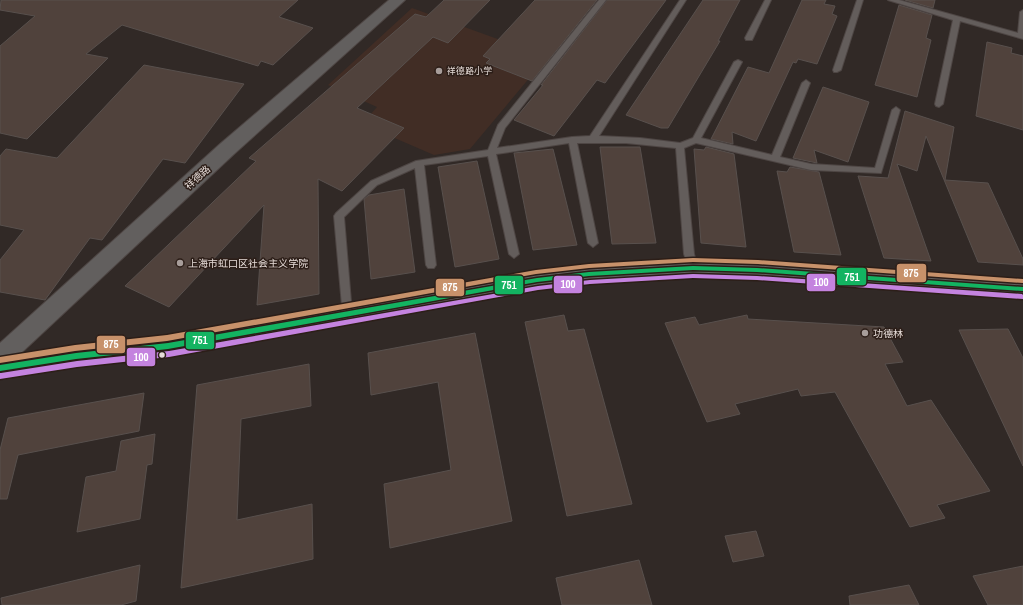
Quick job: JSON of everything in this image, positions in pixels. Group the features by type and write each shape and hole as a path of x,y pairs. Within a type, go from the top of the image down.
{"street":[{"name":"祥德路","path":"0,358 227,149 398,0"},
{"path":"0,368 76,356 168,346 574,276 641,270 693,268 757,270 1023,289"}],"lane":[{"path":"514,254 491,152 501,126 603,0"},
{"path":"749,38 768,0"},
{"path":"837,70 860,0"},
{"path":"890,0 910,2 957,18 1022,36 1023,12"},
{"path":"593,138 683,1"},
{"path":"939,104 957,18"},
{"path":"696,140 738,62"},
{"path":"775,159 806,83"},
{"path":"347,314 339,216 374,183 419,163 593,138 641,140 680,146 696,140 811,167 878,171 896,110"},
{"path":"572,140 593,243"},
{"path":"680,146 689,254 693,268"},
{"path":"419,163 431,265"}],"shaded area":[{"name":"祥德路小学","path":"412,8 547,57 470,149 434,155 362,124 377,107 328,85"}],"building":[{"path":"1,0 298,0 279,17 313,28 273,65 261,61 258,66 122,25 86,54 108,58 27,139 0,133 0,46 35,16 0,10"},
{"path":"444,0 490,0 448,43 433,37 357,108 404,128 342,191 318,179 319,294 257,305 264,205 169,307 125,286 256,161 249,158 415,14 426,17"},
{"path":"535,0 597,0 532,81 486,63 490,59 483,56"},
{"path":"607,0 666,0 605,83 597,80 554,136 514,120 543,85 541,85"},
{"path":"703,0 740,0 718,41 720,41 668,128 661,128 626,115"},
{"path":"802,0 826,0 824,4 835,6 832,14 837,16 817,64 798,59 796,63 793,62 756,141 732,132 733,144 711,139 748,67 769,73"},
{"path":"905,0 935,0 933,8"},
{"path":"899,5 932,15 926,38 931,40 917,97 875,85"},
{"path":"987,42 1012,48 1011,53 1023,56 1023,130 976,116"},
{"path":"144,65 244,84 185,163 163,159 102,240 90,238 45,300 0,292 0,260 24,230 0,225 0,156 6,149 57,158"},
{"path":"823,87 869,102 848,162 814,150 817,163 793,158"},
{"path":"905,111 954,127 945,180 988,183 1023,259 1023,265 978,262 926,136 917,171 897,164 931,261 884,258 858,176 888,178"},
{"path":"600,147 640,147 656,243 612,244"},
{"path":"706,147 734,154 746,247 701,243 694,149 704,150"},
{"path":"553,149 577,245 533,250 514,153"},
{"path":"477,161 499,259 455,267 438,167"},
{"path":"790,167 819,172 841,255 794,252 777,171 787,172"},
{"path":"404,189 415,272 371,279 364,199 369,195"},
{"path":"564,315 568,331 584,329 632,504 567,516 525,322"},
{"path":"747,315 748,319 884,327 903,362 885,364 907,406 931,400 990,491 937,505 945,518 910,527 835,392 801,396 798,389 735,404 740,414 707,422 665,323 695,317 699,325"},
{"path":"1008,329 1023,358 1023,466 959,330"},
{"path":"475,333 512,521 390,548 384,484 451,470 438,382 371,395 368,353"},
{"path":"309,364 311,406 241,419 237,520 312,504 313,559 181,588 197,385"},
{"path":"144,393 139,431 18,455 7,499 0,499 0,450 8,418"},
{"path":"155,434 152,464 147,465 140,519 77,532 86,477 116,471 121,441"},
{"path":"756,531 764,556 733,562 725,536"},
{"path":"639,560 652,605 562,605 556,578"},
{"path":"140,565 136,601 121,605 2,605 1,598"},
{"path":"1023,566 1023,605 988,605 973,576"},
{"path":"909,585 919,605 850,605 849,596"}],"transit line":[{"name":"875","path":"0,360 75,348 167,338 536,272 589,266 693,260 758,262 1023,281"},
{"name":"751","path":"0,368 76,356 168,346 537,280 589,274 693,268 757,270 1023,289"},
{"name":"100","path":"1,376 77,364 169,354 538,288 590,282 693,276 757,278 1022,297"}],"place":[{"name":"祥德路小学","path":"439,71"},
{"name":"上海市虹口区社会主义学院","path":"180,263"},
{"name":"功德林","path":"865,333"}]}
